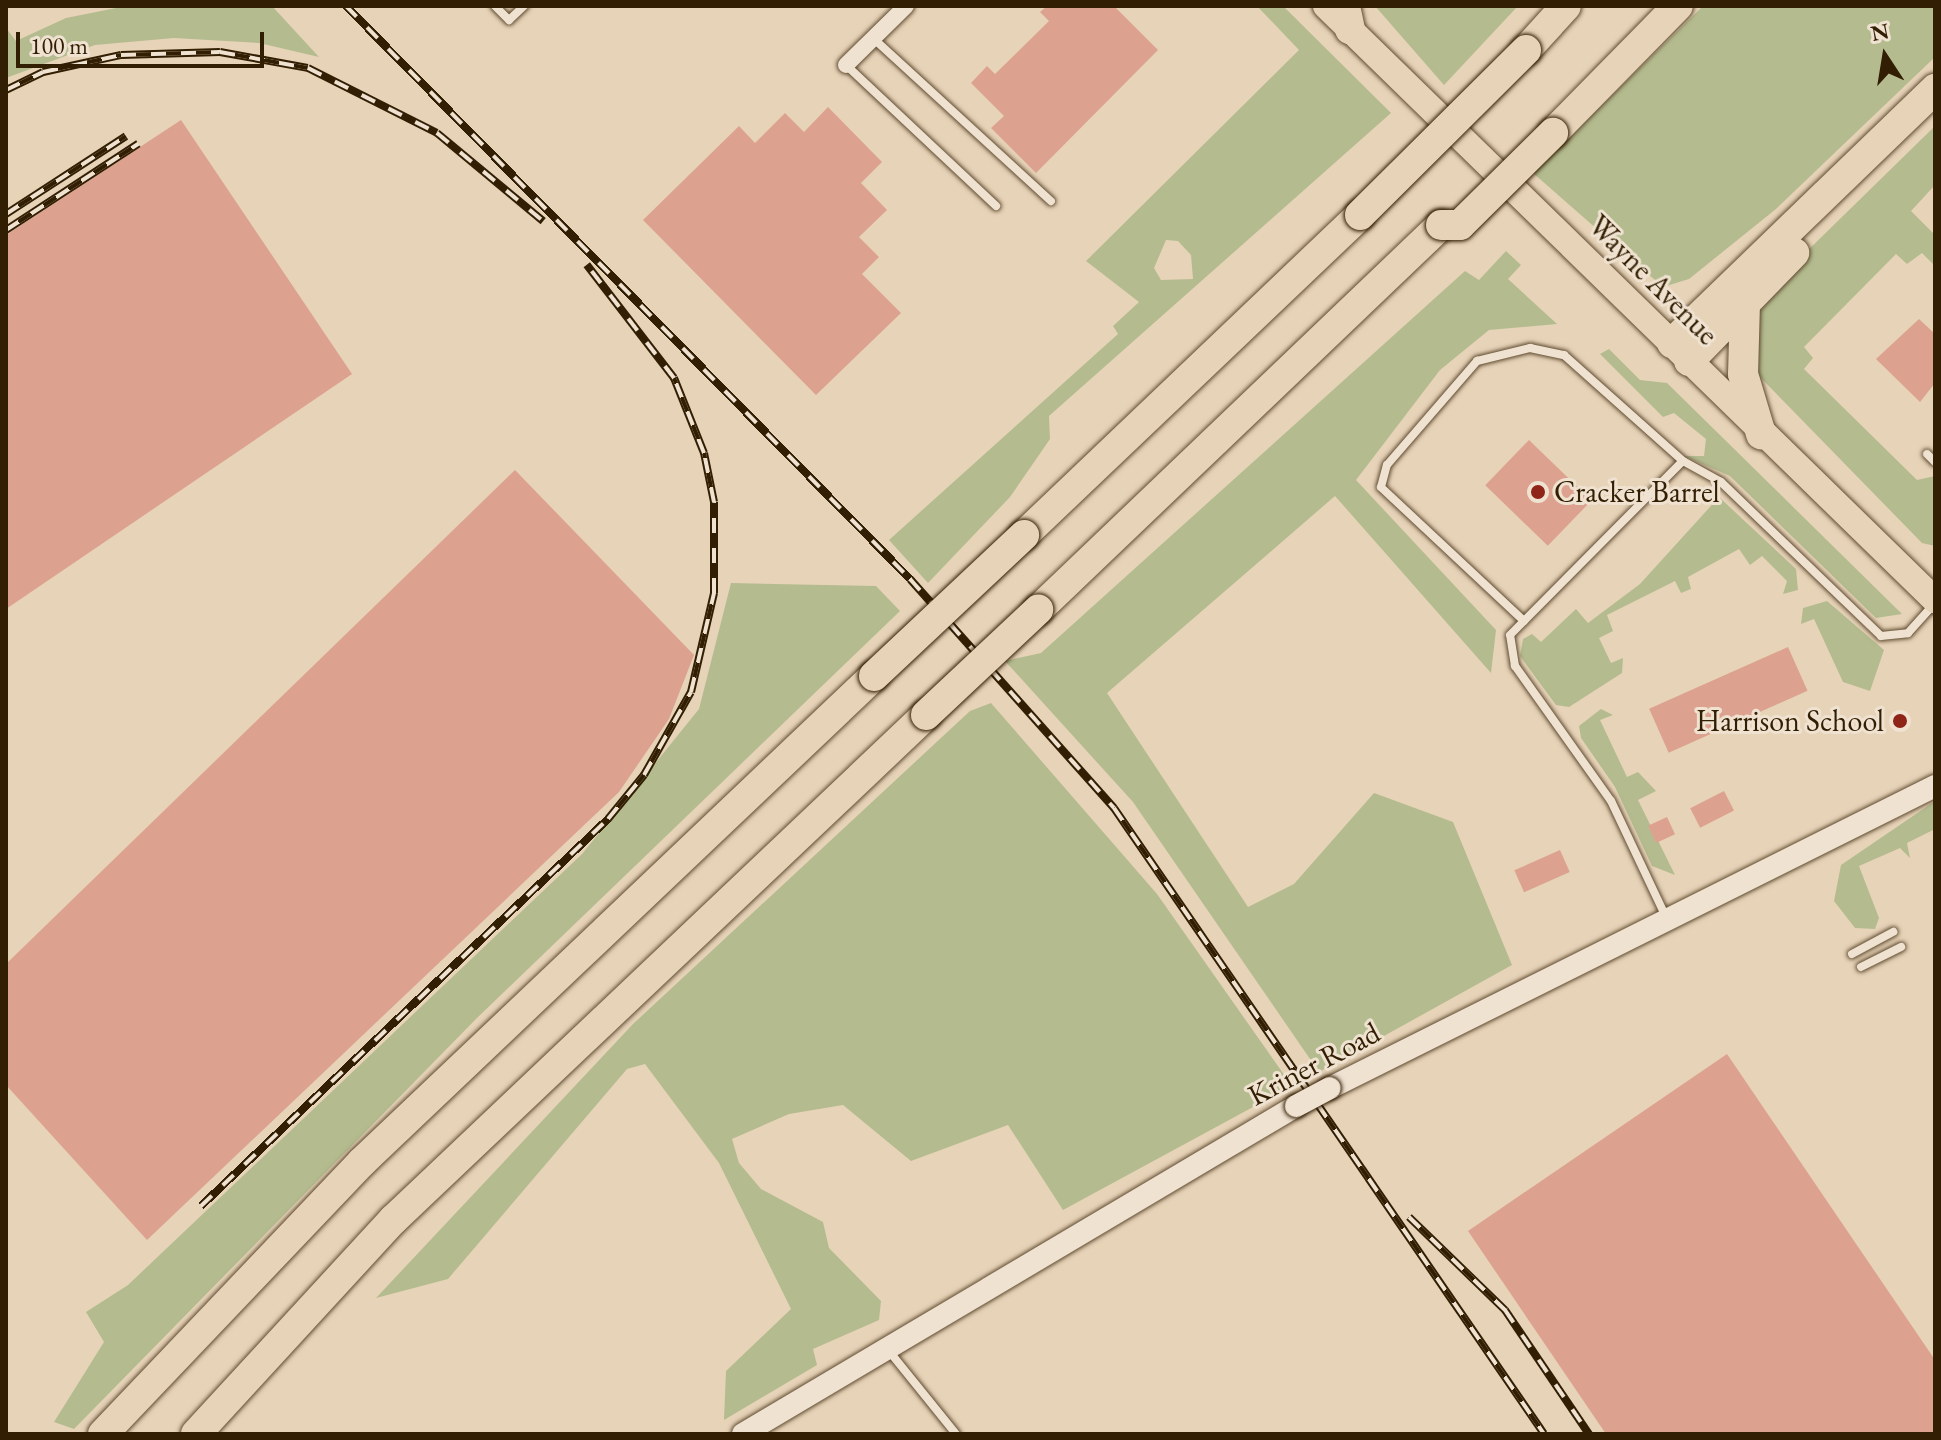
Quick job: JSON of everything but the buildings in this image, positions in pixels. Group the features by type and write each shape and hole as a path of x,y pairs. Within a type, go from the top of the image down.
{"highway":[{"path":"103,1434 362,1162 1360,215 1566,6"},
{"path":"1549,129 1649,6"},
{"path":"196,1434 393,1220 1441,225 1549,129 1678,6"},
{"path":"1681,352 1935,89"},
{"path":"1681,352 1745,303 1935,110"},
{"path":"1745,303 1743,374 1761,434"}],"main road":[{"name":"Wayne Avenue","path":"1326,6 1347,17 1761,434 1935,601"}],"street":[{"path":"846,65 906,6"},
{"name":"Kriner Road","path":"743,1434 1296,1106 1665,915 1935,786"}],"lane":[{"path":"495,6 509,20 524,6"},
{"path":"873,38 1051,201"},
{"path":"846,65 996,206"},
{"path":"1524,621 1381,487 1387,465 1477,361 1530,348 1564,355 1683,461 1721,482 1881,636 1908,633 1935,601"},
{"path":"1927,454 1935,462"},
{"path":"1665,915 1611,801 1515,666 1510,635 1683,461"},
{"path":"1852,954 1893,932"},
{"path":"1861,967 1901,947"},
{"path":"886,1348 956,1434"}],"green space":[{"path":"126,6 272,6 319,57 259,43 174,38 95,45 6,78 6,28 16,41 66,18"},
{"path":"1257,6 1283,6 1391,113 1049,416 1050,439 1010,497 928,583 889,540 1118,334 1113,326 1139,302 1086,261 1299,50","holes":["1166,240 1178,241 1191,255 1193,279 1161,280 1154,268"]},
{"path":"1375,6 1518,6 1444,85"},
{"path":"1703,6 1935,6 1935,57 1776,209 1689,279 1663,287 1533,173"},
{"path":"1935,126 1935,185 1911,211 1935,235 1935,266 1922,253 1907,264 1896,254 1804,347 1813,358 1804,369 1917,480 1935,476 1935,546 1922,543 1758,375 1754,303"},
{"path":"1506,251 1521,265 1508,279 1557,324 1489,330 1440,370 1356,480 1496,630 1491,673 1335,496 1107,693 1248,907 1294,884 1374,793 1453,822 1512,965 1319,1072 1133,802 1005,661 1041,653 1465,271 1479,280"},
{"path":"1609,349 1640,380 1667,383 1902,614 1876,618 1730,476 1684,456 1704,456 1706,439 1674,413 1663,417 1600,354"},
{"path":"1719,497 1796,569 1798,590 1783,594 1787,581 1762,556 1750,565 1739,549 1688,577 1691,589 1681,593 1675,581 1607,615 1613,631 1599,638 1611,663 1623,658 1622,673 1569,707 1556,705 1520,656 1523,639 1532,634 1541,642 1576,609 1588,623 1640,584"},
{"path":"731,583 876,586 900,611 477,1018 74,1429 54,1422 104,1342 86,1312 128,1285 582,854 699,709"},
{"path":"1827,601 1884,650 1870,691 1843,682 1814,619 1801,624 1803,608"},
{"path":"991,703 1157,894 1292,1086 1063,1210 1008,1125 911,1161 843,1105 789,1114 732,1139 739,1163 761,1189 823,1222 829,1248 881,1301 879,1320 813,1349 817,1365 724,1420 726,1371 791,1309 719,1163 645,1064 627,1069 448,1279 376,1298 633,1024 970,711"},
{"path":"1601,709 1613,715 1600,720 1627,777 1638,772 1656,791 1638,800 1675,875 1652,866 1615,787 1581,738 1579,726"},
{"path":"1935,801 1935,829 1907,843 1910,858 1900,848 1859,866 1879,918 1875,929 1855,928 1834,901 1841,865"}],"railway":[{"path":"346,6 910,579 1114,808 1544,1434"},
{"path":"6,90 43,72 121,55 220,52 308,68 437,133 543,221"},
{"path":"6,214 126,136"},
{"path":"6,230 138,144"},
{"path":"201,1206 608,819 644,775 691,692 714,593 714,502 704,453 674,378 587,265"},
{"path":"1409,1217 1505,1310 1589,1434"}],"place":[{"name":"Cracker Barrel","path":"1538,492"},
{"name":"Harrison School","path":"1900,721"}]}
